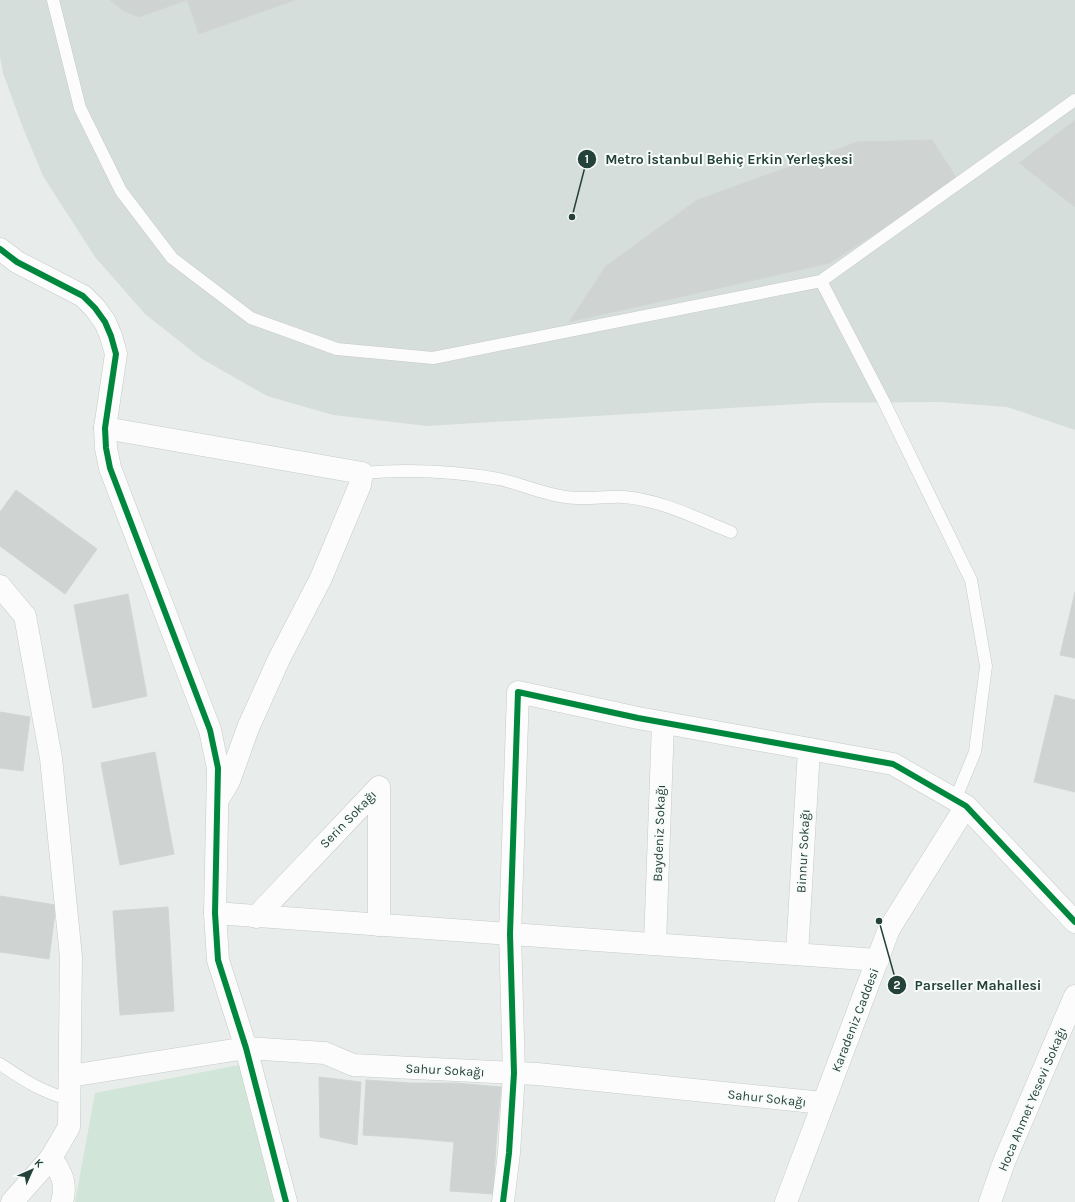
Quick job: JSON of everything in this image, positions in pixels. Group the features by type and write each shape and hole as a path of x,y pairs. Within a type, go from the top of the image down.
{"street":[{"path":"0,249 17,262 84,296 105,322 111,336 116,354 105,428 106,448 110,468 210,730 218,768 215,913 218,960 246,1048 286,1202"},
{"path":"105,428 362,473 360,484 321,578 279,659 248,728 229,781 217,801"},
{"path":"0,586 25,616 51,758 71,957 69,1127 51,1158 11,1202 0,1198"},
{"path":"503,1202 509,1153 514,1073 510,934 518,692 663,723 893,764 961,803 1075,922"},
{"name":"Baydeniz Sokağı","path":"655,944 663,723"},
{"name":"Binnur Sokağı","path":"797,954 809,749"},
{"name":"Serin Sokağı","path":"256,916 379,787 378,925"},
{"name":"Karadeniz Caddesi","path":"786,1202 889,930 961,803"},
{"path":"215,913 878,960"},
{"name":"Hoca Ahmet Yesevi Sokağı","path":"990,1202 1004,1162 1075,996"},
{"name":"Sahur Sokağı","path":"70,1076 246,1048 325,1053 353,1065 537,1074 823,1103"},
{"path":"51,1158 62,1176 65,1192 62,1202"}],"lane":[{"path":"53,0 80,108 121,191 172,258 251,318 337,349 433,358 820,281 1075,100"},
{"path":"820,281 884,402 971,580 986,666 975,752 961,803"},
{"path":"362,473 403,470 464,474 500,480 566,497 624,497 663,505 731,532"},
{"path":"0,1064 40,1090 69,1099"}],"shaded area":[{"path":"0,0 1075,0 1075,430 1007,407 939,402 816,403 427,426 333,415 267,396 202,359 145,314 95,257 43,176 23,128 3,73 0,57"}],"green space":[{"path":"239,1065 276,1202 75,1202 95,1093"}],"building":[{"path":"110,0 187,0 139,17 124,11"},
{"path":"187,0 295,0 199,34"},
{"path":"1075,120 1075,207 1019,163"},
{"path":"932,140 958,180 830,263 569,322 606,266 697,200 857,142"},
{"path":"16,490 97,549 65,594 0,546 0,512"},
{"path":"1075,592 1075,658 1060,655"},
{"path":"128,594 147,696 93,708 74,605"},
{"path":"1055,695 1075,700 1075,792 1034,782"},
{"path":"0,712 30,717 23,771 0,768"},
{"path":"155,752 174,854 120,865 101,763"},
{"path":"0,896 56,905 49,959 0,952"},
{"path":"168,907 174,1011 120,1015 113,911"},
{"path":"319,1077 361,1082 357,1145 320,1137"},
{"path":"366,1080 410,1083 409,1138 363,1135"},
{"path":"410,1083 456,1083 454,1142 409,1138"},
{"path":"456,1083 501,1087 496,1145 454,1142"},
{"path":"454,1142 496,1145 493,1194 450,1191"}],"cycle path":[{"path":"0,249 17,262 83,296 95,308 105,322 111,336 116,354 105,428 106,448 110,468 210,730 218,768 215,913 218,960 246,1048 286,1202"},
{"path":"503,1202 509,1153 514,1073 510,934 518,692 638,718 893,764 966,806 1075,922"}],"place":[{"name":"Metro İstanbul Behiç Erkin Yerleşkesi","path":"572,217"},
{"name":"Parseller Mahallesi","path":"879,921"}]}
